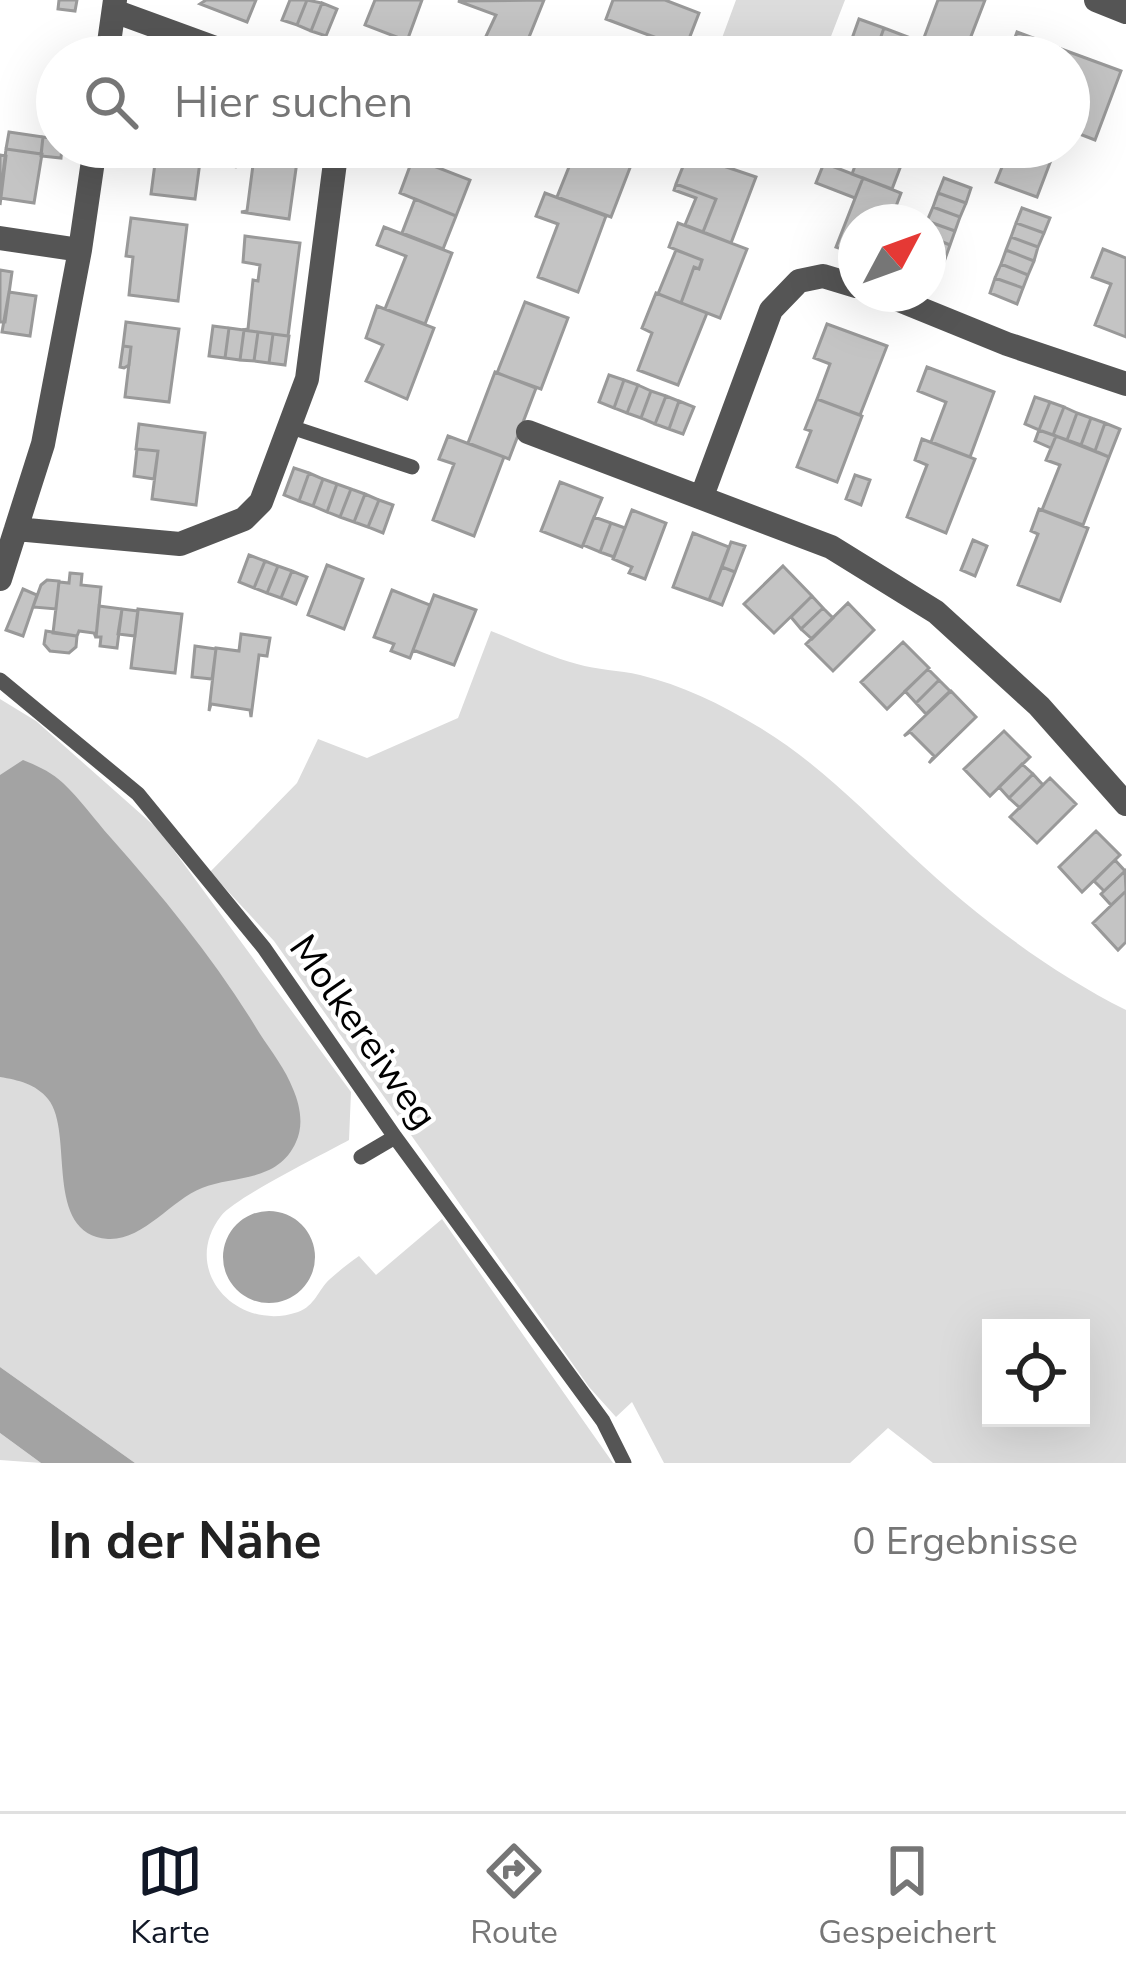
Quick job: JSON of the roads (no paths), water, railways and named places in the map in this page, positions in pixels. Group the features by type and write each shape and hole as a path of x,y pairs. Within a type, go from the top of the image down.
{"street":[{"path":"1096,0 1126,12"},
{"path":"110,36 114,6 188,36"},
{"path":"0,579 43,444 91,168"},
{"path":"16,529 180,544 244,519 261,502 307,379 334,168"},
{"path":"0,238 80,250"},
{"path":"702,496 771,310 799,281 824,276 838,280"},
{"path":"928,312 1126,384"},
{"path":"528,432 831,547 936,611 1039,706 1126,804"}],"lane":[{"path":"291,427 412,467"},
{"name":"Molkereiweg","path":"0,680 138,794 264,947 395,1137 603,1420 624,1463"},
{"path":"362,1156 395,1137"}]}
